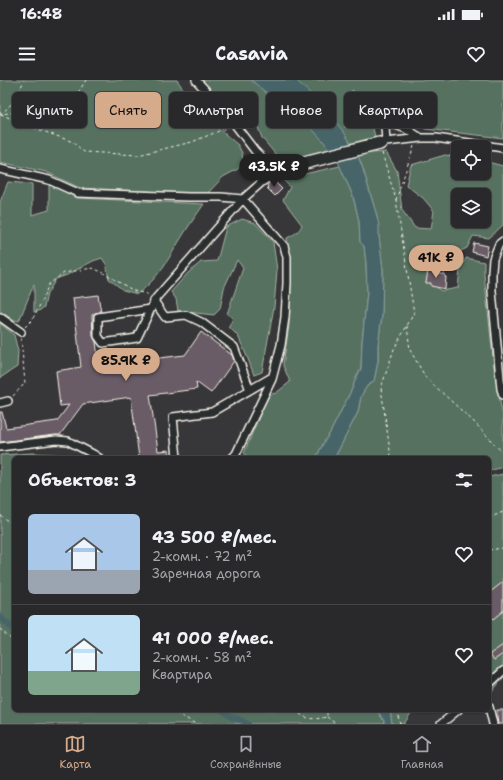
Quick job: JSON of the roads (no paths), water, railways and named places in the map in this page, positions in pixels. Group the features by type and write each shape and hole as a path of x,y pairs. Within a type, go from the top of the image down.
{"street":[{"path":"196,80 223,109 255,151 282,169"},
{"path":"382,143 385,127 389,124 397,125 408,130 418,138"},
{"path":"150,309 98,317 98,336 103,343 137,338 156,298 243,199 262,182 282,169 382,143 418,138 436,138 503,148"},
{"path":"1,172 49,180 78,193 243,199 284,246 287,257 287,284 285,317 281,345 272,377 236,456"},
{"path":"503,241 499,244 493,259 492,291 503,395"},
{"path":"154,301 165,317 186,315 201,322 234,347 250,390"},
{"path":"0,317 20,332"},
{"path":"177,456 173,417 212,412 272,377"},
{"path":"0,403 8,401"},
{"path":"0,447 56,440 68,441 96,456"},
{"path":"491,682 503,671"},
{"path":"441,724 456,712"},
{"path":"490,712 493,724"}],"water":[{"path":"251,80 296,80 309,92 266,92"},
{"path":"336,123 344,132 357,154 362,166 379,225 383,270 382,315 378,345 378,361 374,381 367,386 361,396 358,412 335,456 317,456 330,433 361,369 367,292 366,263 364,246 360,242 359,221 353,196 338,162 311,128 336,128"},
{"path":"378,712 390,712 392,724 384,724 384,721"}],"waterway":[{"path":"0,617 12,628"},
{"path":"225,712 231,717 248,724"}]}
